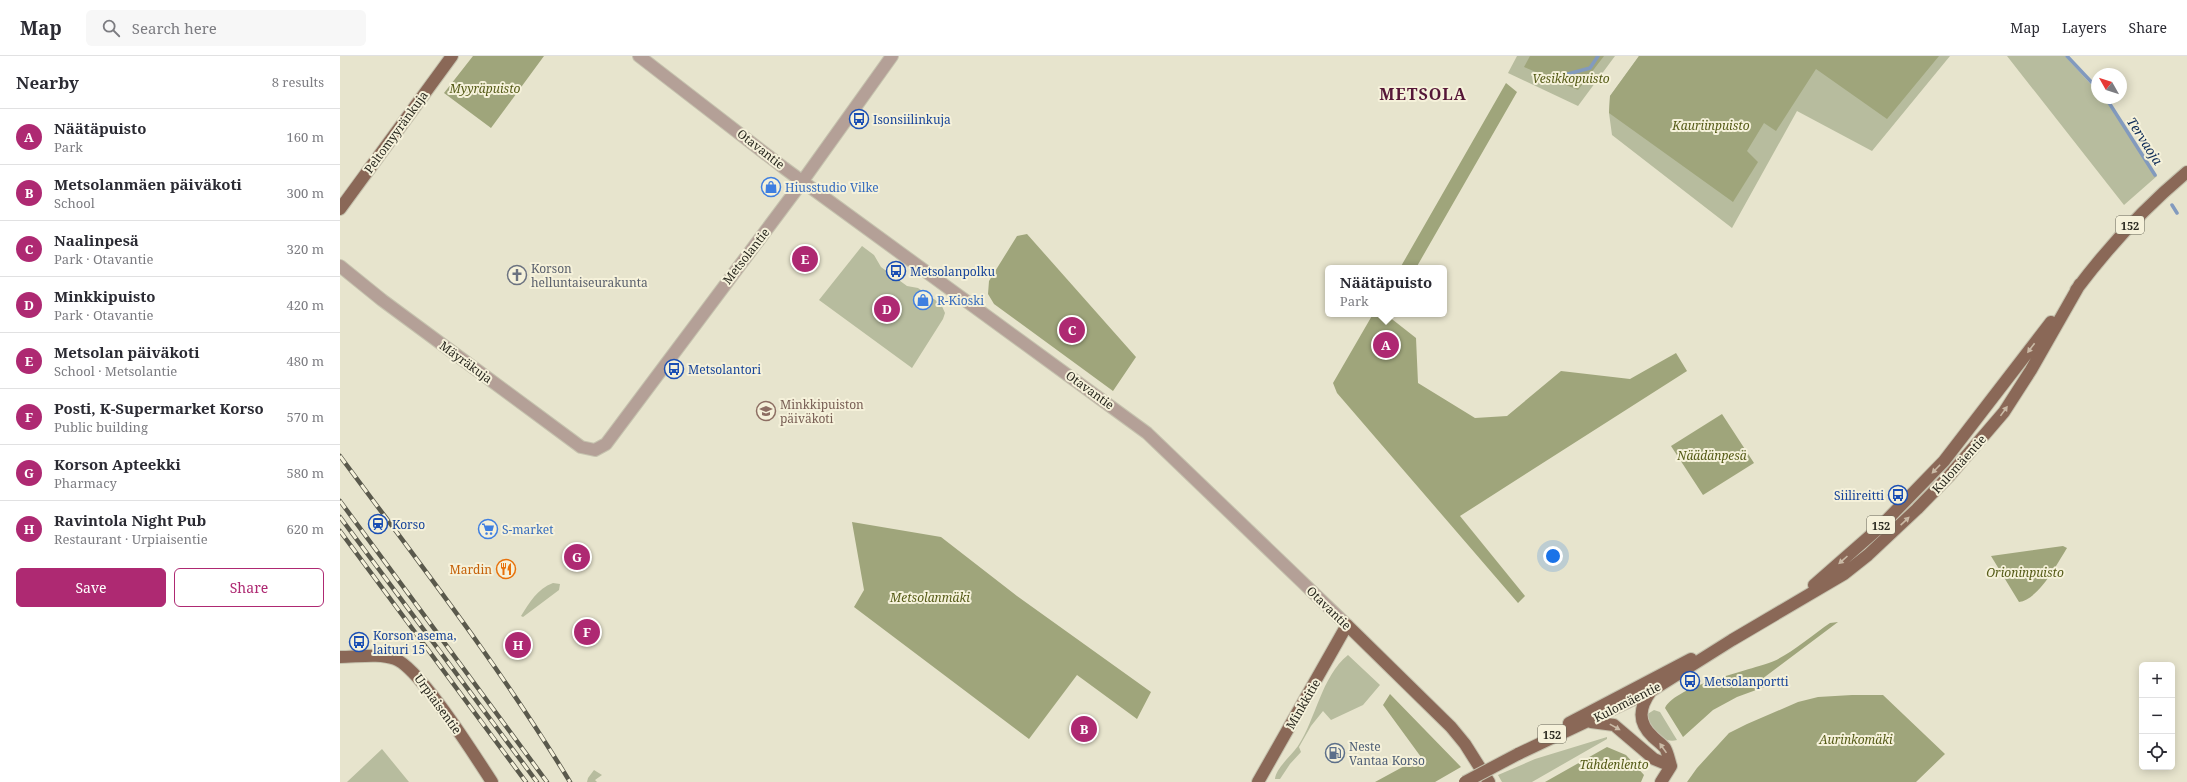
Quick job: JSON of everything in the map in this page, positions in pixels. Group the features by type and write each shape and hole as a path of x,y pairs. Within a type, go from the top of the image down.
{"main road":[{"name":"Peltomyyränkuja","path":"340,209 452,56"},
{"name":"Kulomäentie","path":"1518,754 1590,722 1651,690 1793,603 1879,528 1944,460 2109,247 2136,218 2187,172"},
{"name":"Minkkitie","path":"1258,782 1348,625"},
{"name":"Otavantie","path":"1348,625 1452,727 1469,750 1489,782"},
{"name":"Kulomäentie","path":"1465,782 1518,754 1598,707 1732,640"},
{"name":"Urpiaisentie","path":"340,657 394,659 408,667 422,681 492,782"},
{"path":"1651,690 1640,713 1642,723 1650,734 1665,748 1671,766"},
{"path":"1590,722 1614,725 1654,759 1671,766"},
{"path":"1661,782 1671,766"}],"street":[{"name":"Otavantie","path":"639,56 803,181 1147,433 1348,625"},
{"name":"Metsolantie","path":"595,450 606,444 803,181 892,56"},
{"name":"Mäyräkuja","path":"340,266 382,300 581,447 595,450"}],"green space":[{"name":"Myyräpuisto","path":"473,56 544,56 491,128 444,93"},
{"name":"Vesikkopuisto","path":"1517,56 1615,56 1578,106 1508,73"},
{"path":"1530,56 1604,56 1578,90 1524,67"},
{"name":"Kauriinpuisto","path":"1639,56 1950,56 1872,151 1797,111 1732,228 1612,135 1609,113 1610,96"},
{"name":"Kauriinpuisto","path":"1639,56 1939,56 1887,119 1816,69 1776,131 1764,123 1747,151 1758,162 1733,202 1609,113 1610,96"},
{"path":"2007,56 2065,56 2091,84 2091,104 2108,104 2114,110 2157,176 2124,205"},
{"path":"1506,83 1517,92 1418,265 1402,265"},
{"path":"1027,234 1136,357 1113,391 994,304 988,294 989,281 1017,236"},
{"path":"862,246 874,255 881,267 907,286 918,288 941,304 945,313 943,319 912,368 819,300"},
{"path":"1371,317 1389,317 1416,338 1418,383 1475,418 1507,416 1561,371 1630,379 1676,353 1687,371 1460,516 1525,596 1518,603 1337,393 1333,383"},
{"name":"Näädänpesä","path":"1722,414 1754,463 1703,495 1671,446"},
{"name":"Metsolanmäki","path":"852,522 941,537 1017,596 1151,692 1137,719 1077,675 1029,739 854,607 864,590"},
{"name":"Orioninpuisto","path":"2063,546 2067,548 2047,580 2034,595 2019,602 1991,556"},
{"path":"553,583 560,584 559,590 523,617 521,616 538,592"},
{"path":"1838,622 1762,679 1767,686 1737,697 1713,710 1683,737 1665,708 1672,700 1684,692 1715,680 1774,661 1795,649 1830,623"},
{"path":"1348,655 1380,685 1363,705 1331,720 1323,711 1311,726 1299,747 1301,752 1290,764 1280,779 1275,779 1278,771 1298,746 1304,735 1331,675"},
{"path":"1390,694 1461,767 1435,782 1375,782 1421,757 1383,705"},
{"name":"Aurinkomäki","path":"1883,695 1945,754 1916,782 1687,782 1697,768 1729,733 1798,702 1818,697"},
{"path":"1654,710 1660,712 1677,740 1671,741 1661,738 1653,730 1647,720 1646,715"},
{"path":"1607,737 1607,739 1532,782 1502,782 1498,775 1535,759"},
{"name":"Tähdenlento","path":"1607,747 1626,755 1644,775 1641,782 1545,782"},
{"path":"382,749 409,782 347,782"},
{"path":"594,770 602,775 595,780 597,782 587,782 588,778"}],"waterway":[{"path":"1542,81 1590,68 1598,56"},
{"name":"Tervaoja","path":"2067,56 2091,82"},
{"name":"Tervaoja","path":"2110,104 2155,175"},
{"path":"2172,205 2177,213"}],"railway":[{"path":"340,456 488,657 544,740 570,782"},
{"path":"340,501 547,782"},
{"path":"340,517 537,782"},
{"path":"340,531 526,782"}],"place":[{"name":"Isonsiilinkuja","path":"859,119"},
{"name":"Hiusstudio Vilke","path":"771,187"},
{"name":"Metsolan päiväkoti","path":"805,259"},
{"name":"Metsolanpolku","path":"896,271"},
{"name":"Korson helluntaiseurakunta","path":"517,275"},
{"name":"R-Kioski","path":"923,300"},
{"name":"Minkkipuisto","path":"887,309"},
{"name":"Naalinpesä","path":"1072,330"},
{"name":"Näätäpuisto","path":"1386,345"},
{"name":"Metsolantori","path":"674,369"},
{"name":"Minkkipuiston päiväkoti","path":"766,411"},
{"name":"Siilireitti","path":"1898,495"},
{"name":"Korso","path":"378,524"},
{"name":"S-market","path":"488,529"},
{"name":"Korson Apteekki","path":"577,557"},
{"name":"Mardin","path":"506,569"},
{"name":"Posti, K-Supermarket Korso","path":"587,632"},
{"name":"Korson asema, laituri 15","path":"359,642"},
{"name":"Ravintola Night Pub","path":"518,645"},
{"name":"Metsolanportti","path":"1690,681"},
{"name":"Metsolanmäen päiväkoti","path":"1084,729"},
{"name":"Neste Vantaa Korso","path":"1335,753"}],"district":[{"name":"METSOLA","path":"1423,94"}]}
